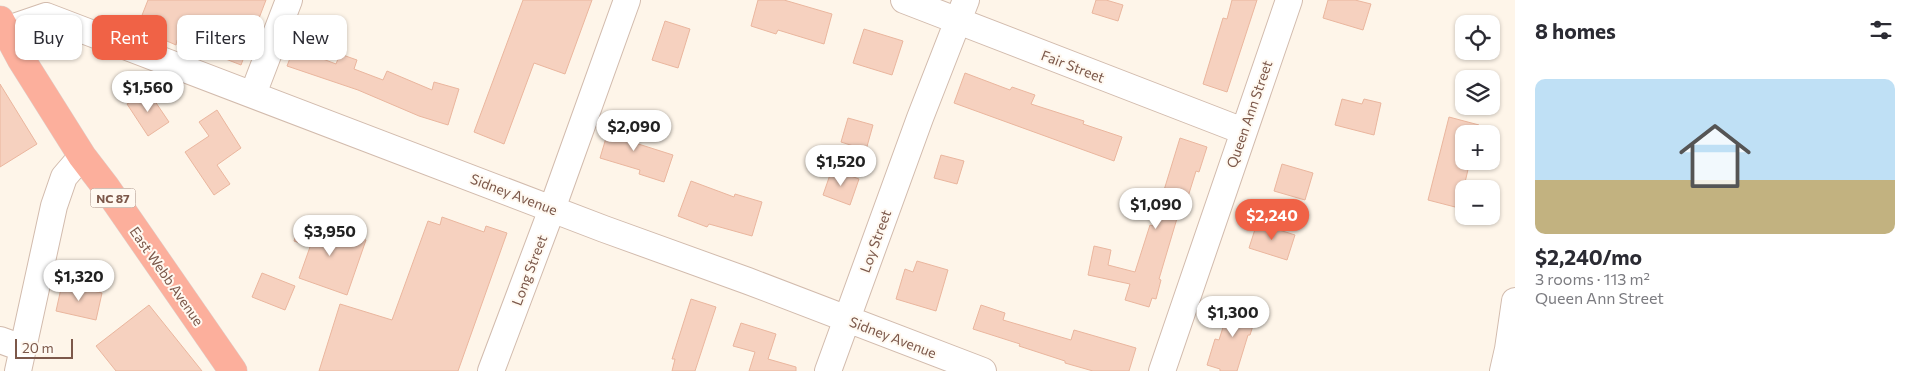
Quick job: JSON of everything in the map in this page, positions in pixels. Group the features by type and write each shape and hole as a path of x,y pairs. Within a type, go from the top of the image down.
{"highway":[{"name":"East Webb Avenue","path":"2,25 21,60 82,156 233,371"}],"street":[{"path":"253,94 288,0"},
{"name":"Long Street","path":"491,371 627,0"},
{"name":"Fair Street","path":"904,0 962,11 1243,131"},
{"name":"Queen Ann Street","path":"1162,371 1289,0"},
{"name":"Sidney Avenue","path":"49,8 253,94 983,371"},
{"name":"East Webb Avenue","path":"2,25 49,8"},
{"name":"Loy Street","path":"828,371 916,128 962,11"},
{"path":"13,353 54,206 64,177 82,156"},
{"path":"1503,371 1515,301"}],"building":[{"path":"148,0 266,0 260,15 177,15 176,45 167,41 167,15 142,15"},
{"path":"523,0 592,0 565,74 534,63 504,144 474,132"},
{"path":"758,0 784,0 832,14 824,44 778,30 776,34 751,26"},
{"path":"1096,0 1106,0 1123,5 1118,21 1092,13"},
{"path":"1232,0 1257,0 1227,92 1203,84 1223,18 1227,19"},
{"path":"1328,0 1355,0 1371,4 1363,30 1323,18"},
{"path":"665,21 690,29 678,68 652,60"},
{"path":"864,29 903,41 892,75 853,63"},
{"path":"347,56 357,60 354,69 383,80 387,71 432,90 434,82 459,89 448,125 419,116 358,90 287,66 289,60 326,60 336,64 338,60 347,60"},
{"path":"228,60 243,60 241,65"},
{"path":"965,73 1010,90 1012,87 1035,95 1031,104 1084,121 1083,124 1122,137 1114,161 954,103"},
{"path":"0,84 37,144 0,167"},
{"path":"148,91 169,122 148,136 127,104"},
{"path":"1342,99 1362,104 1364,99 1381,103 1374,135 1335,125"},
{"path":"217,110 241,148 217,165 230,184 214,195 185,152 209,136 199,122"},
{"path":"1449,117 1479,125 1455,125 1455,170 1468,170 1466,180 1455,180 1455,207 1428,200"},
{"path":"612,118 637,125 632,142 673,155 664,182 639,174 640,170 600,158"},
{"path":"848,118 873,125 866,150 841,142"},
{"path":"1180,138 1207,147 1199,172 1196,171 1182,216 1178,215 1159,279 1161,280 1156,299 1152,298 1149,307 1125,300 1130,284 1088,275 1094,246 1111,250 1108,265 1135,272 1150,225 1153,226"},
{"path":"941,155 964,161 957,184 934,178"},
{"path":"1282,164 1313,173 1305,200 1274,191"},
{"path":"832,169 859,179 850,205 823,195"},
{"path":"691,181 734,197 735,194 762,202 752,236 709,224 707,227 678,216"},
{"path":"442,217 484,232 486,226 507,233 458,371 319,371 340,304 392,320 428,221 440,225"},
{"path":"1257,223 1295,235 1287,260 1249,248"},
{"path":"318,224 366,240 347,295 299,278 310,247 294,241 300,225 316,230"},
{"path":"917,261 948,270 936,311 896,299 905,269 913,272"},
{"path":"262,273 295,286 285,310 252,297"},
{"path":"62,284 102,293 96,320 56,311"},
{"path":"691,299 716,307 695,371 672,371 675,359 672,359"},
{"path":"1231,302 1258,310 1237,371 1220,371 1220,369 1207,365 1215,339 1219,340"},
{"path":"149,305 202,371 116,371 96,346"},
{"path":"981,305 1005,313 1003,320 1071,340 1074,330 1136,348 1129,371 1093,371 1065,363 1065,361 1019,346 1020,344 973,329"},
{"path":"741,323 776,334 768,359 796,367 796,371 749,371 755,352 733,346"}]}
